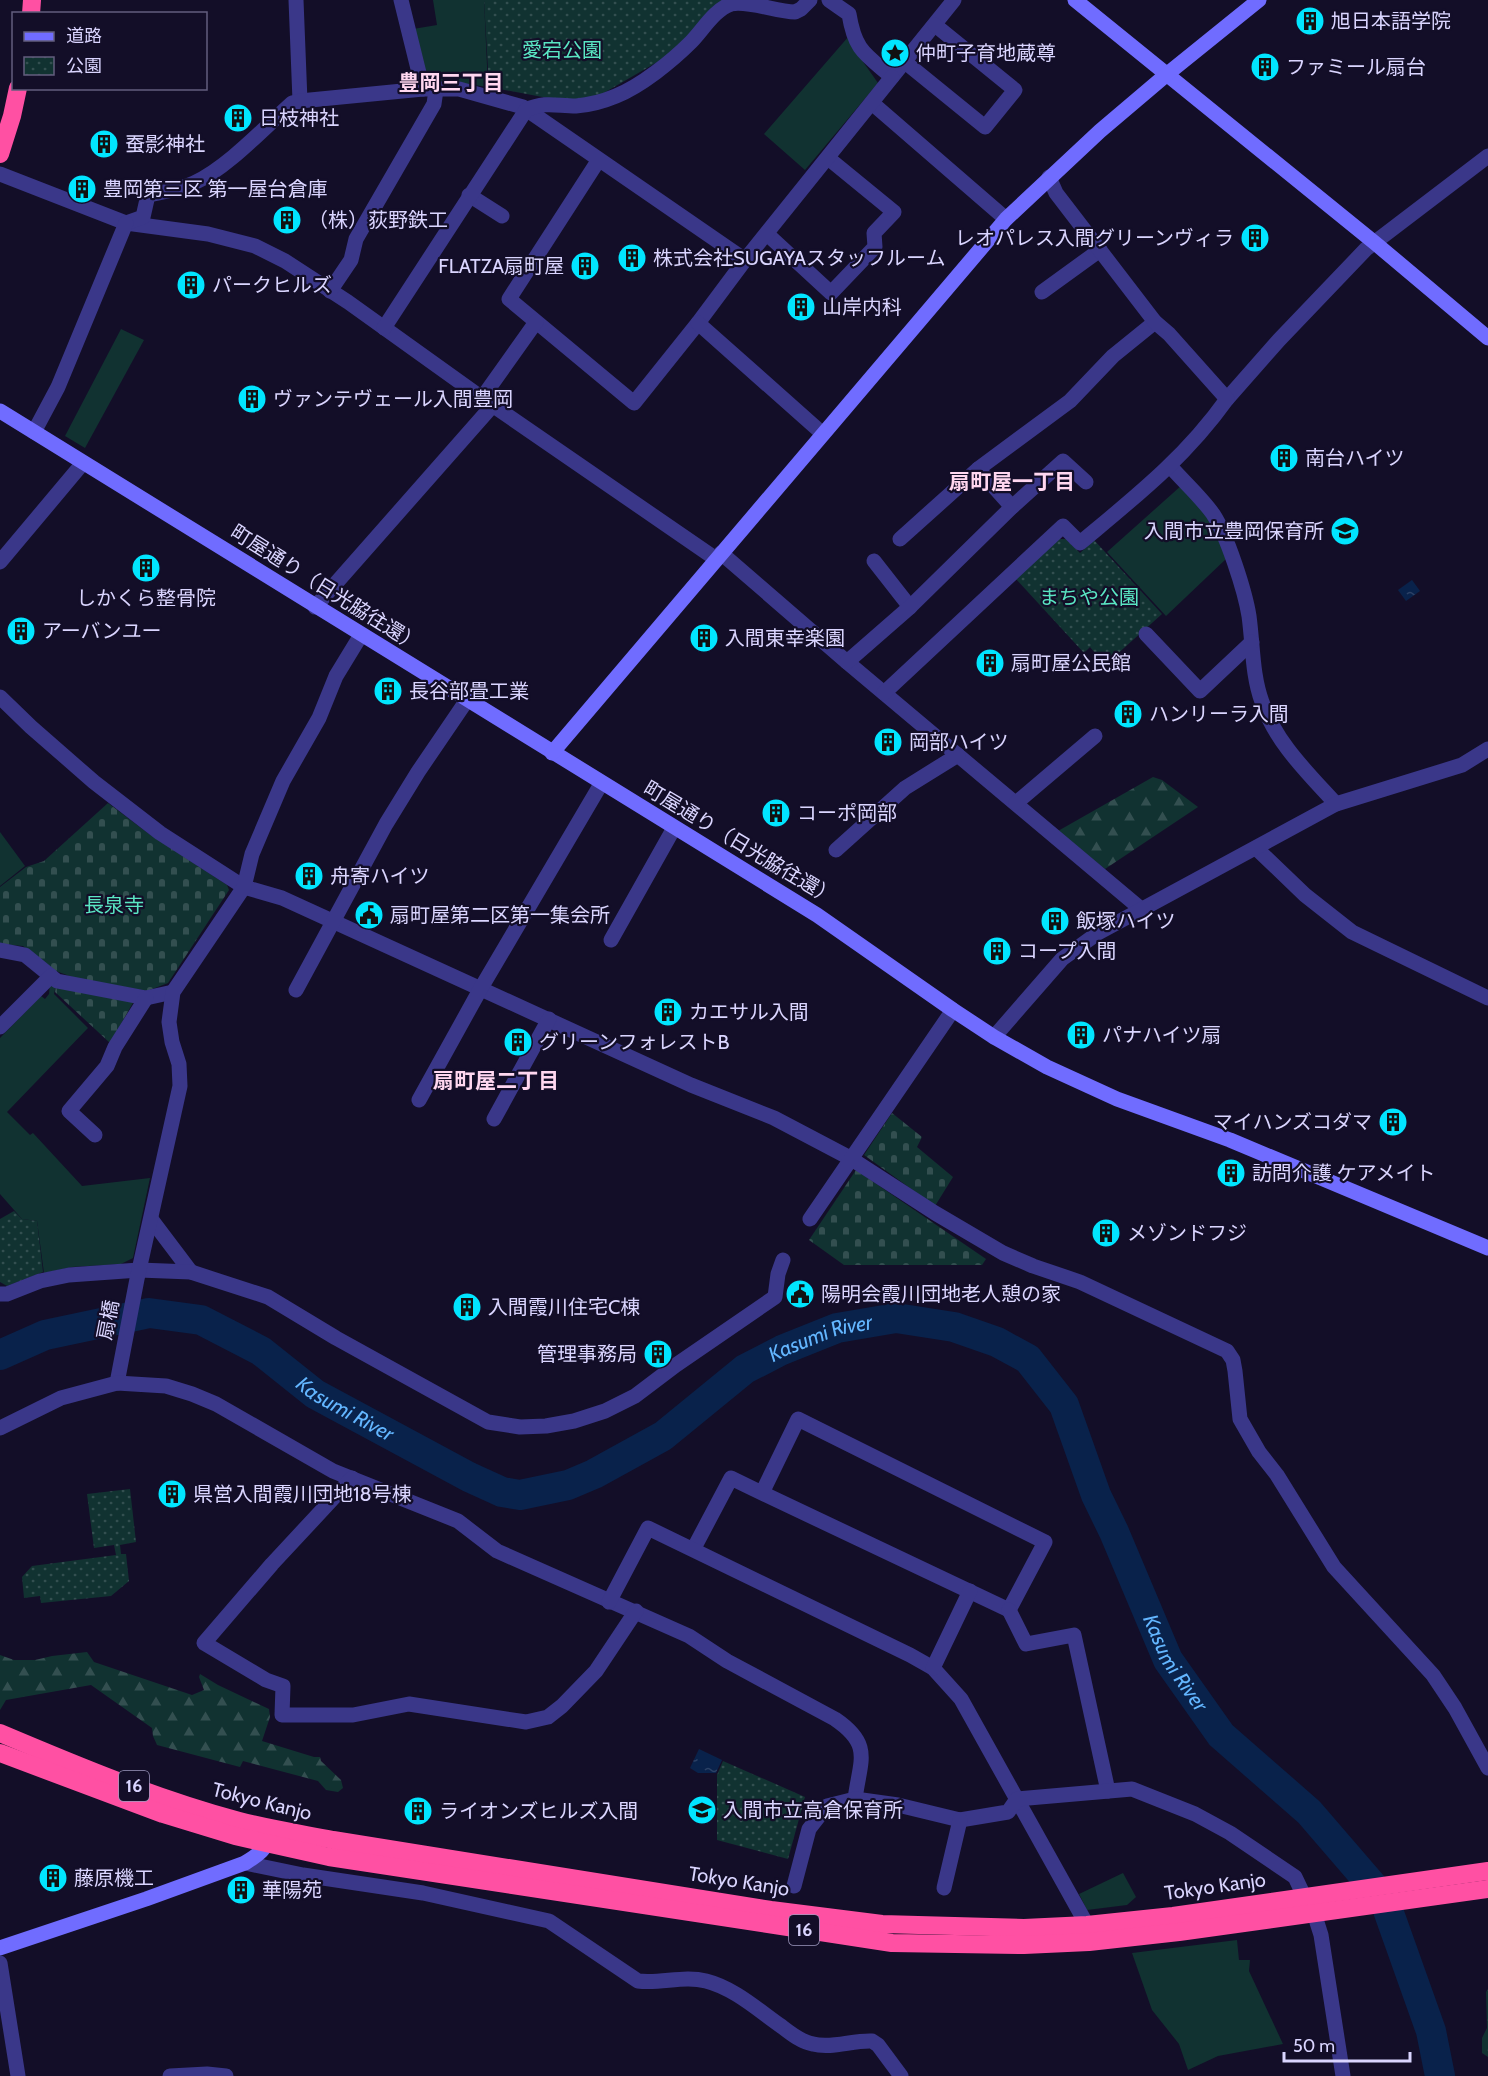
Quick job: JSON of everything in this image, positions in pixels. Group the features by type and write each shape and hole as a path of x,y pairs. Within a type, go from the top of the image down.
{"highway":[{"path":"0,154 6,113 17,90"},
{"name":"Tokyo Kanjo","path":"0,1733 57,1758 168,1799 240,1821 270,1836 329,1857 892,1943 1024,1945 1089,1942 1314,1913 1340,1900"},
{"name":"Tokyo Kanjo","path":"0,1753 163,1814 235,1836 333,1840 771,1910 882,1924 1024,1928 1087,1925 1173,1916 1304,1896 1340,1900 1427,1888 1488,1871"},
{"name":"Tokyo Kanjo","path":"1427,1888 1488,1889"}],"street":[{"path":"296,0 300,101"},
{"path":"330,291 351,260 356,239 434,104 401,0"},
{"path":"384,328 526,110 539,104 581,105 602,102 619,95 690,44 718,13 731,4 795,12 810,0"},
{"path":"829,0 849,14 861,51 892,77"},
{"path":"598,161 509,299 634,403 745,260 954,0"},
{"path":"1075,0 1375,243 1488,338"},
{"path":"552,753 1006,219 1048,177 1166,75 1258,0"},
{"path":"905,62 985,127 1016,90 935,25"},
{"path":"34,432 58,387 126,223 143,217 148,195 194,183 226,162 292,103 300,101 429,89 459,90 523,107 598,161 745,260"},
{"path":"872,103 1006,219"},
{"path":"884,693 1063,526 1080,543 1170,466 1201,434 1227,399 1319,296 1366,249 1488,156"},
{"path":"767,234 831,293 875,247 874,233 894,212 828,158"},
{"path":"0,174 126,223 207,234 255,246 285,261 487,402 719,556 1141,909"},
{"path":"1048,177 1056,193 1155,322 1169,334 1227,399"},
{"path":"469,195 502,216"},
{"path":"1042,292 1100,250"},
{"path":"315,607 487,402 536,322"},
{"path":"900,539 978,468 1070,401 1113,356 1155,322"},
{"path":"698,323 824,434"},
{"name":"町屋通り（日光脇往還）","path":"0,411 833,925 953,1010 1047,1067 1099,1091 1230,1140 1488,1248"},
{"path":"847,662 910,607 1012,507 1063,461 1086,482"},
{"path":"0,562 83,463"},
{"path":"1170,466 1212,513 1218,523 1244,594 1256,684 1268,718 1293,756 1336,804"},
{"path":"978,468 1012,507"},
{"path":"874,561 910,607"},
{"path":"1146,634 1200,691 1252,642"},
{"path":"0,950 25,955 57,981 146,998 172,992 244,886 252,854 283,781 319,718 336,676 361,635"},
{"path":"0,697 94,782 160,834 244,886 282,898 691,1085 774,1118 850,1158 935,1213 1003,1253 1080,1282 1227,1351 1233,1360 1240,1419 1259,1452 1277,1476 1334,1567 1433,1675 1455,1708 1488,1768"},
{"path":"296,990 391,815 466,700"},
{"path":"1016,803 1095,736"},
{"path":"994,1036 1062,959 1098,933 1336,804 1462,765 1486,752"},
{"path":"836,850 905,788 958,755"},
{"path":"419,1100 481,988 601,783"},
{"path":"611,940 674,828"},
{"path":"1256,848 1305,895 1352,932 1488,998"},
{"path":"0,1027 51,976"},
{"name":"扇橋","path":"119,1376 138,1275 180,1086 179,1064 169,1022 172,992"},
{"path":"95,1135 69,1111 107,1066 115,1047 146,998"},
{"path":"810,1219 953,1010"},
{"path":"494,1119 549,1019"},
{"path":"151,1219 190,1272"},
{"path":"0,1294 8,1294 40,1281 69,1275 190,1272 268,1297 336,1338 488,1422 520,1427 546,1426 574,1421 605,1411 635,1396 775,1297 778,1274 783,1260"},
{"path":"0,1428 61,1398 119,1376 166,1386 208,1400 333,1471 458,1521 497,1551 689,1636 727,1661 848,1728 859,1740 861,1761 855,1799"},
{"path":"762,1493 798,1419 1045,1542 1009,1610"},
{"path":"352,1478 272,1564 204,1643 266,1680 283,1686 282,1715 353,1715 409,1704 526,1722 548,1717 596,1671 636,1611"},
{"path":"694,1548 731,1478 1009,1610 1026,1644 1074,1635 1108,1791"},
{"path":"609,1602 648,1528 694,1548 933,1668 961,1699 1087,1925"},
{"path":"933,1668 970,1591"},
{"path":"1017,1799 1132,1789 1195,1814 1238,1838 1295,1877 1304,1896"},
{"path":"794,1886 809,1829 827,1806 855,1799 898,1805 960,1820 1008,1812 1017,1799"},
{"path":"944,1888 960,1820"},
{"path":"0,1948 245,1863 257,1856 270,1836"},
{"path":"245,1863 303,1875 423,1893 549,1921 638,1981 652,1983 691,1978 707,1981 727,1989 810,2044 820,2046 872,2041 878,2045 901,2076"},
{"path":"1314,1913 1321,1935 1343,2076"},
{"path":"0,1963 18,2076"},
{"path":"170,2076 207,2074 226,2076"}],"green space":[{"path":"433,0 484,0 488,87 467,84 432,84 425,79 413,29 437,25"},
{"name":"愛宕公園","path":"484,0 744,0 666,57 595,98 569,102 489,87"},
{"path":"849,36 854,49 878,83 805,170 764,134"},
{"path":"121,329 144,340 85,448 65,436"},
{"path":"1182,485 1207,513 1227,558 1166,616 1107,552"},
{"name":"まちや公園","path":"1059,539 1066,539 1080,553 1094,540 1162,614 1105,665 1090,647 1084,653 1016,579"},
{"path":"1153,777 1162,780 1198,807 1105,869 1058,831"},
{"name":"長泉寺","path":"108,803 149,834 227,885 229,890 168,983 147,991 75,978 56,971 23,946 0,944 0,887 26,867 44,861"},
{"path":"0,832 25,866 0,886"},
{"path":"50,983 56,984 54,994 88,1028 7,1112 30,1135 33,1133 82,1186 150,1178 133,1258 121,1264 72,1267 44,1273 37,1221 22,1219 0,1194 0,1038 41,996 45,999 49,994"},
{"path":"56,985 134,1001 110,1043 55,992"},
{"path":"892,1113 922,1137 917,1147 953,1177 935,1206 864,1155"},
{"path":"856,1170 986,1259 982,1265 844,1265 809,1240"},
{"path":"14,1211 22,1219 37,1221 43,1272 7,1286 0,1282 0,1219"},
{"path":"130,1489 136,1542 120,1545 121,1554 126,1554 129,1581 111,1596 41,1603 40,1596 24,1598 22,1577 32,1566 116,1555 114,1545 94,1548 87,1494"},
{"path":"87,1652 94,1662 192,1695 204,1690 200,1674 269,1709 270,1717 262,1741 320,1757 321,1761 341,1780 343,1788 338,1792 326,1790 318,1781 243,1761 240,1767 157,1745 152,1728 91,1685 6,1700 0,1710 0,1655 14,1660 35,1660"},
{"path":"723,1761 805,1797 788,1859 717,1840 717,1775"},
{"path":"1123,1873 1136,1897 1127,1905 1087,1910 1079,1894"},
{"path":"1237,1940 1239,1960 1250,1960 1249,1971 1283,2044 1218,2056 1188,2070 1179,2044 1152,2010 1132,1953"},
{"path":"1488,1989 1488,2057 1482,2053 1482,2038 1487,2028 1486,1992"}],"water":[{"path":"1412,580 1420,591 1406,601 1398,590"},
{"path":"699,1749 722,1760 716,1773 698,1773 690,1768"}],"waterway":[{"name":"Kasumi River","path":"0,1355 45,1335 149,1313 201,1320 261,1351 315,1394 469,1477 502,1492 520,1495 568,1485 594,1474 663,1436 745,1369 782,1350 837,1328 896,1318 954,1327 997,1342 1028,1359 1064,1405 1096,1495 1168,1660 1221,1735 1309,1812 1384,1899 1431,2031 1440,2076"}],"place":[{"name":"旭日本語学院","path":"1310,21"},
{"name":"仲町子育地蔵尊","path":"895,53"},
{"name":"ファミール扇台","path":"1265,67"},
{"name":"日枝神社","path":"238,118"},
{"name":"蚕影神社","path":"104,144"},
{"name":"豊岡第三区 第一屋台倉庫","path":"82,189"},
{"name":"（株）荻野鉄工","path":"287,220"},
{"name":"レオパレス入間グリーンヴィラ","path":"1255,238"},
{"name":"株式会社SUGAYAスタッフルーム","path":"632,258"},
{"name":"FLATZA扇町屋","path":"585,266"},
{"name":"パークヒルズ","path":"191,285"},
{"name":"山岸内科","path":"801,307"},
{"name":"ヴァンテヴェール入間豊岡","path":"252,399"},
{"name":"南台ハイツ","path":"1284,458"},
{"name":"入間市立豊岡保育所","path":"1345,531"},
{"name":"しかくら整骨院","path":"146,568"},
{"name":"アーバンユー","path":"21,631"},
{"name":"入間東幸楽園","path":"704,638"},
{"name":"扇町屋公民館","path":"990,663"},
{"name":"長谷部畳工業","path":"388,691"},
{"name":"ハンリーラ入間","path":"1128,714"},
{"name":"岡部ハイツ","path":"888,742"},
{"name":"コーポ岡部","path":"776,813"},
{"name":"舟寄ハイツ","path":"309,876"},
{"name":"扇町屋第二区第一集会所","path":"369,915"},
{"name":"飯塚ハイツ","path":"1055,921"},
{"name":"コープ入間","path":"997,951"},
{"name":"カエサル入間","path":"668,1012"},
{"name":"パナハイツ扇","path":"1081,1035"},
{"name":"グリーンフォレストB","path":"518,1042"},
{"name":"マイハンズコダマ","path":"1393,1122"},
{"name":"訪問介護 ケアメイト","path":"1231,1173"},
{"name":"メゾンドフジ","path":"1106,1233"},
{"name":"陽明会霞川団地老人憩の家","path":"800,1294"},
{"name":"入間霞川住宅C棟","path":"467,1307"},
{"name":"管理事務局","path":"658,1354"},
{"name":"県営入間霞川団地18号棟","path":"172,1494"},
{"name":"入間市立高倉保育所","path":"702,1810"},
{"name":"ライオンズヒルズ入間","path":"418,1811"},
{"name":"藤原機工","path":"53,1878"},
{"name":"華陽苑","path":"241,1890"}],"district":[{"name":"豊岡三丁目","path":"451,83"},
{"name":"扇町屋一丁目","path":"1012,482"},
{"name":"扇町屋二丁目","path":"496,1081"}]}
